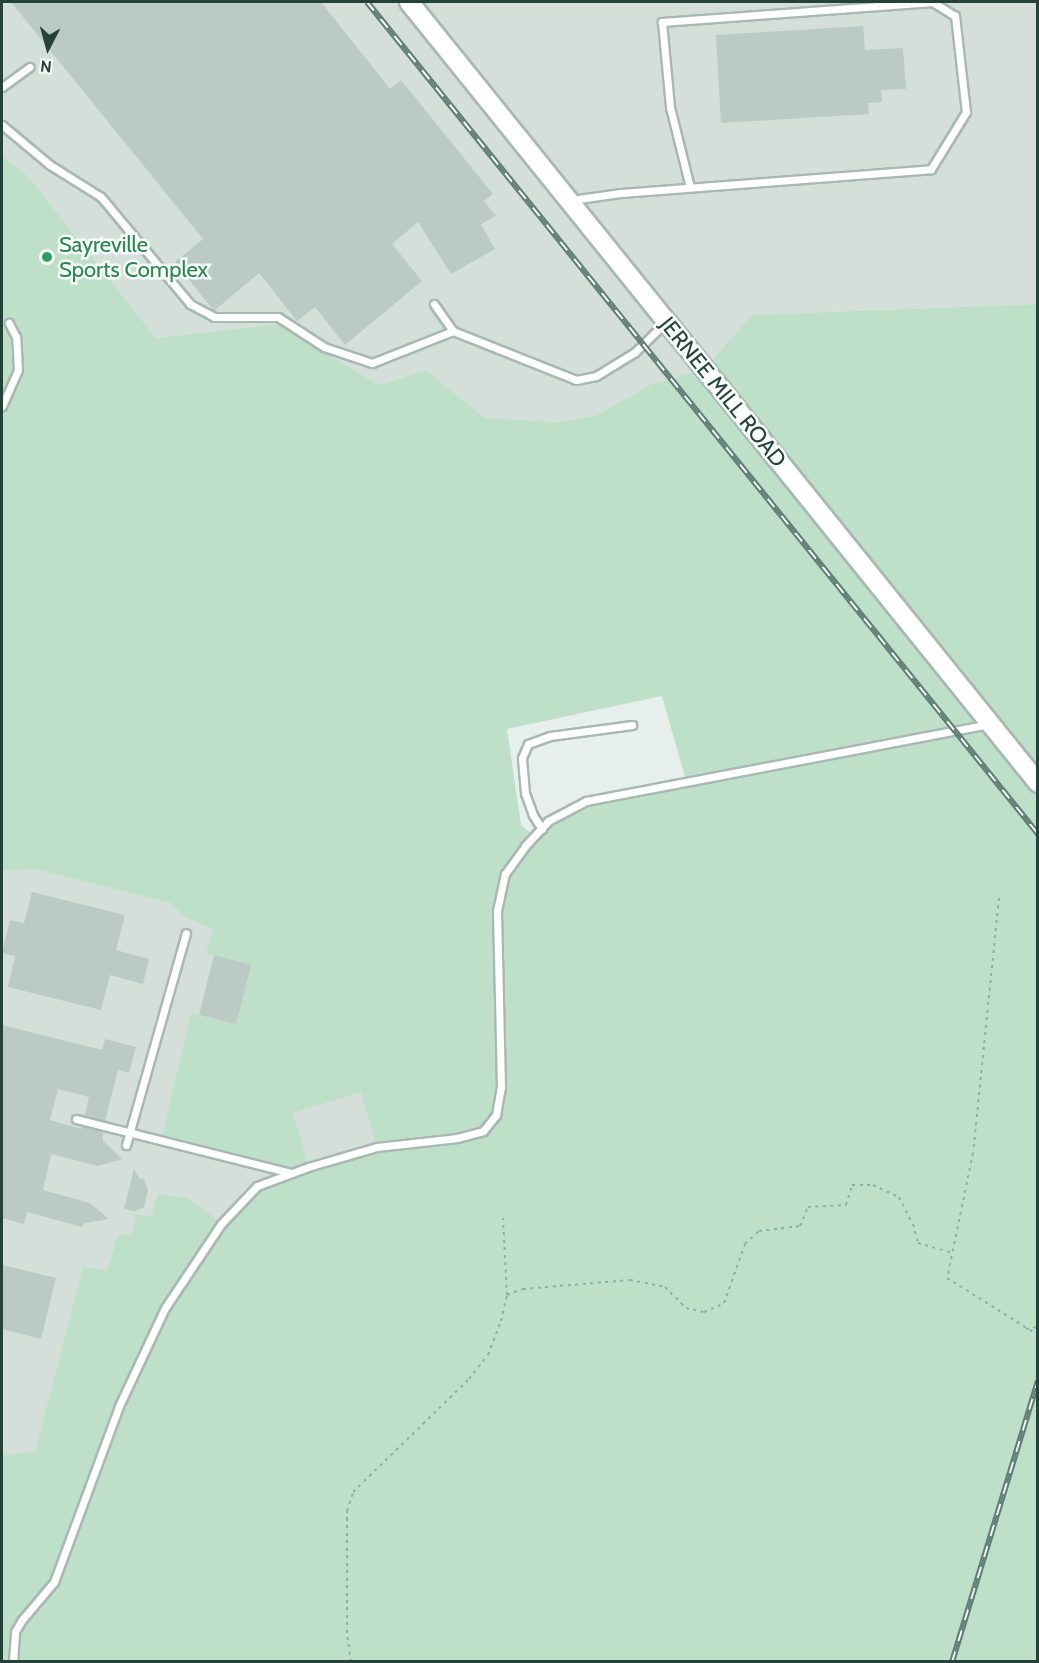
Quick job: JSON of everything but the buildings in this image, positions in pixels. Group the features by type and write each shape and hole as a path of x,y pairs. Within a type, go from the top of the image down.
{"street":[{"name":"JERNEE MILL ROAD","path":"409,2 1038,783"}],"lane":[{"path":"568,200 690,187 931,169 966,112 956,15 933,2 662,22 670,106 690,187"},
{"path":"2,87 30,67"},
{"path":"2,125 50,165 101,197 190,304 200,311 214,317 278,317 324,348 372,363 453,331"},
{"path":"434,304 453,331 576,380 596,376 635,352 666,322"},
{"path":"2,406 18,370 16,337 9,323"},
{"path":"13,1662 15,1632 21,1621 54,1582 120,1406 165,1308 221,1224 257,1186 291,1173 377,1147 457,1138 483,1131 496,1115 501,1087 497,910 505,874 549,821 586,801 990,724"},
{"path":"542,829 533,815 525,793 522,758 528,744 550,736 632,725"},
{"path":"126,1145 186,933"},
{"path":"76,1119 291,1173"}],"path":[{"path":"999,898 973,1153 947,1278 1038,1335"},
{"path":"507,1295 523,1289 630,1280 665,1287 686,1308 704,1312 724,1303 745,1244 759,1231 800,1226 808,1207 846,1205 852,1185 873,1185 898,1197 914,1224 918,1243 952,1253"},
{"path":"351,1662 346,1633 349,1569 346,1538 347,1510 353,1492 469,1379 488,1355 501,1321 507,1295 503,1218"},
{"path":"1026,1329 1038,1327"}],"shaded area":[{"path":"2,2 1037,2 1037,304 752,315 704,369 652,384 597,415 560,422 485,418 426,370 379,385 278,324 156,338 28,176 2,156"},
{"path":"192,858 402,1144 221,1224 152,1216 131,1236 118,1234 107,1272 83,1267 35,1453 2,1455 2,871"}],"green space":[{"path":"2,156 28,176 156,338 278,324 379,385 426,370 485,418 560,422 597,415 652,384 704,369 752,315 1037,304 1037,1661 2,1661 2,1455 35,1452 83,1266 107,1271 118,1234 131,1235 136,1214 152,1216 158,1194 188,1198 221,1223 257,1186 290,1173 161,1141 191,1013 235,1024 250,965 206,953 213,929 184,917 171,903 35,869 2,871","holes":["662,696 686,781 586,801 548,821 534,836 521,825 507,729","361,1092 377,1147 308,1166 293,1113"]}],"railway":[{"path":"367,2 1038,834"},
{"path":"952,1662 1038,1381"}],"place":[{"name":"Sayreville Sports Complex","path":"47,257"}]}
